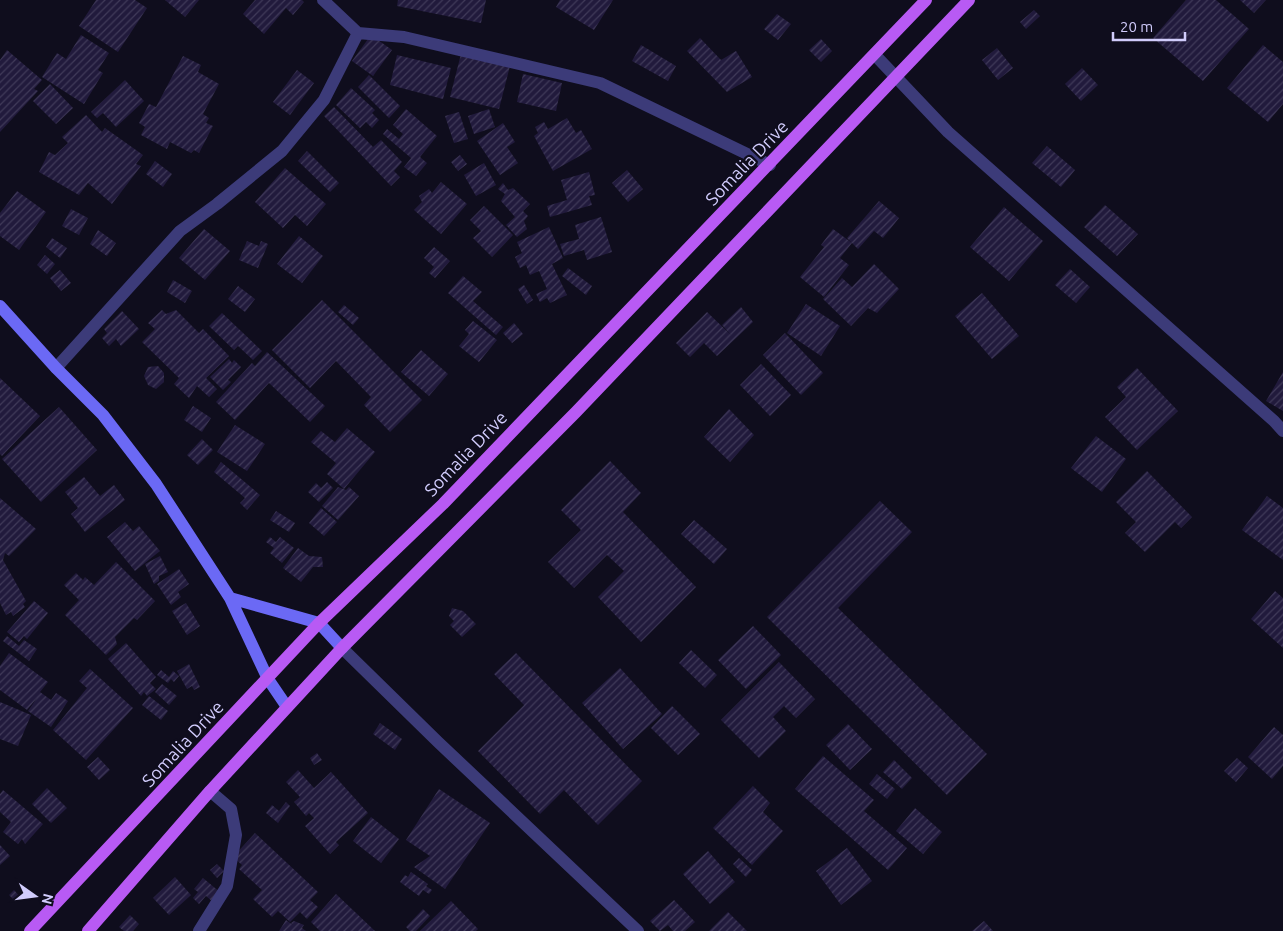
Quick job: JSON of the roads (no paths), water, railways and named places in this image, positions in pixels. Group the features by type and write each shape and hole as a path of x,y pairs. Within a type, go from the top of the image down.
{"main road":[{"name":"Somalia Drive","path":"30,931 268,680 319,623 443,504 770,165 926,0"},
{"path":"88,931 210,791 342,648 576,412 969,0"}],"street":[{"path":"330,3 358,33 404,37 600,83 770,165"},
{"path":"56,368 180,231 217,204 282,151 324,100 358,33"},
{"path":"875,55 948,132 1283,431"},
{"path":"0,306 56,368 103,415 156,484 230,598 268,680 287,708"},
{"path":"230,598 319,623 438,742 638,931"},
{"path":"199,931 227,886 236,836 231,809 210,791"}]}
